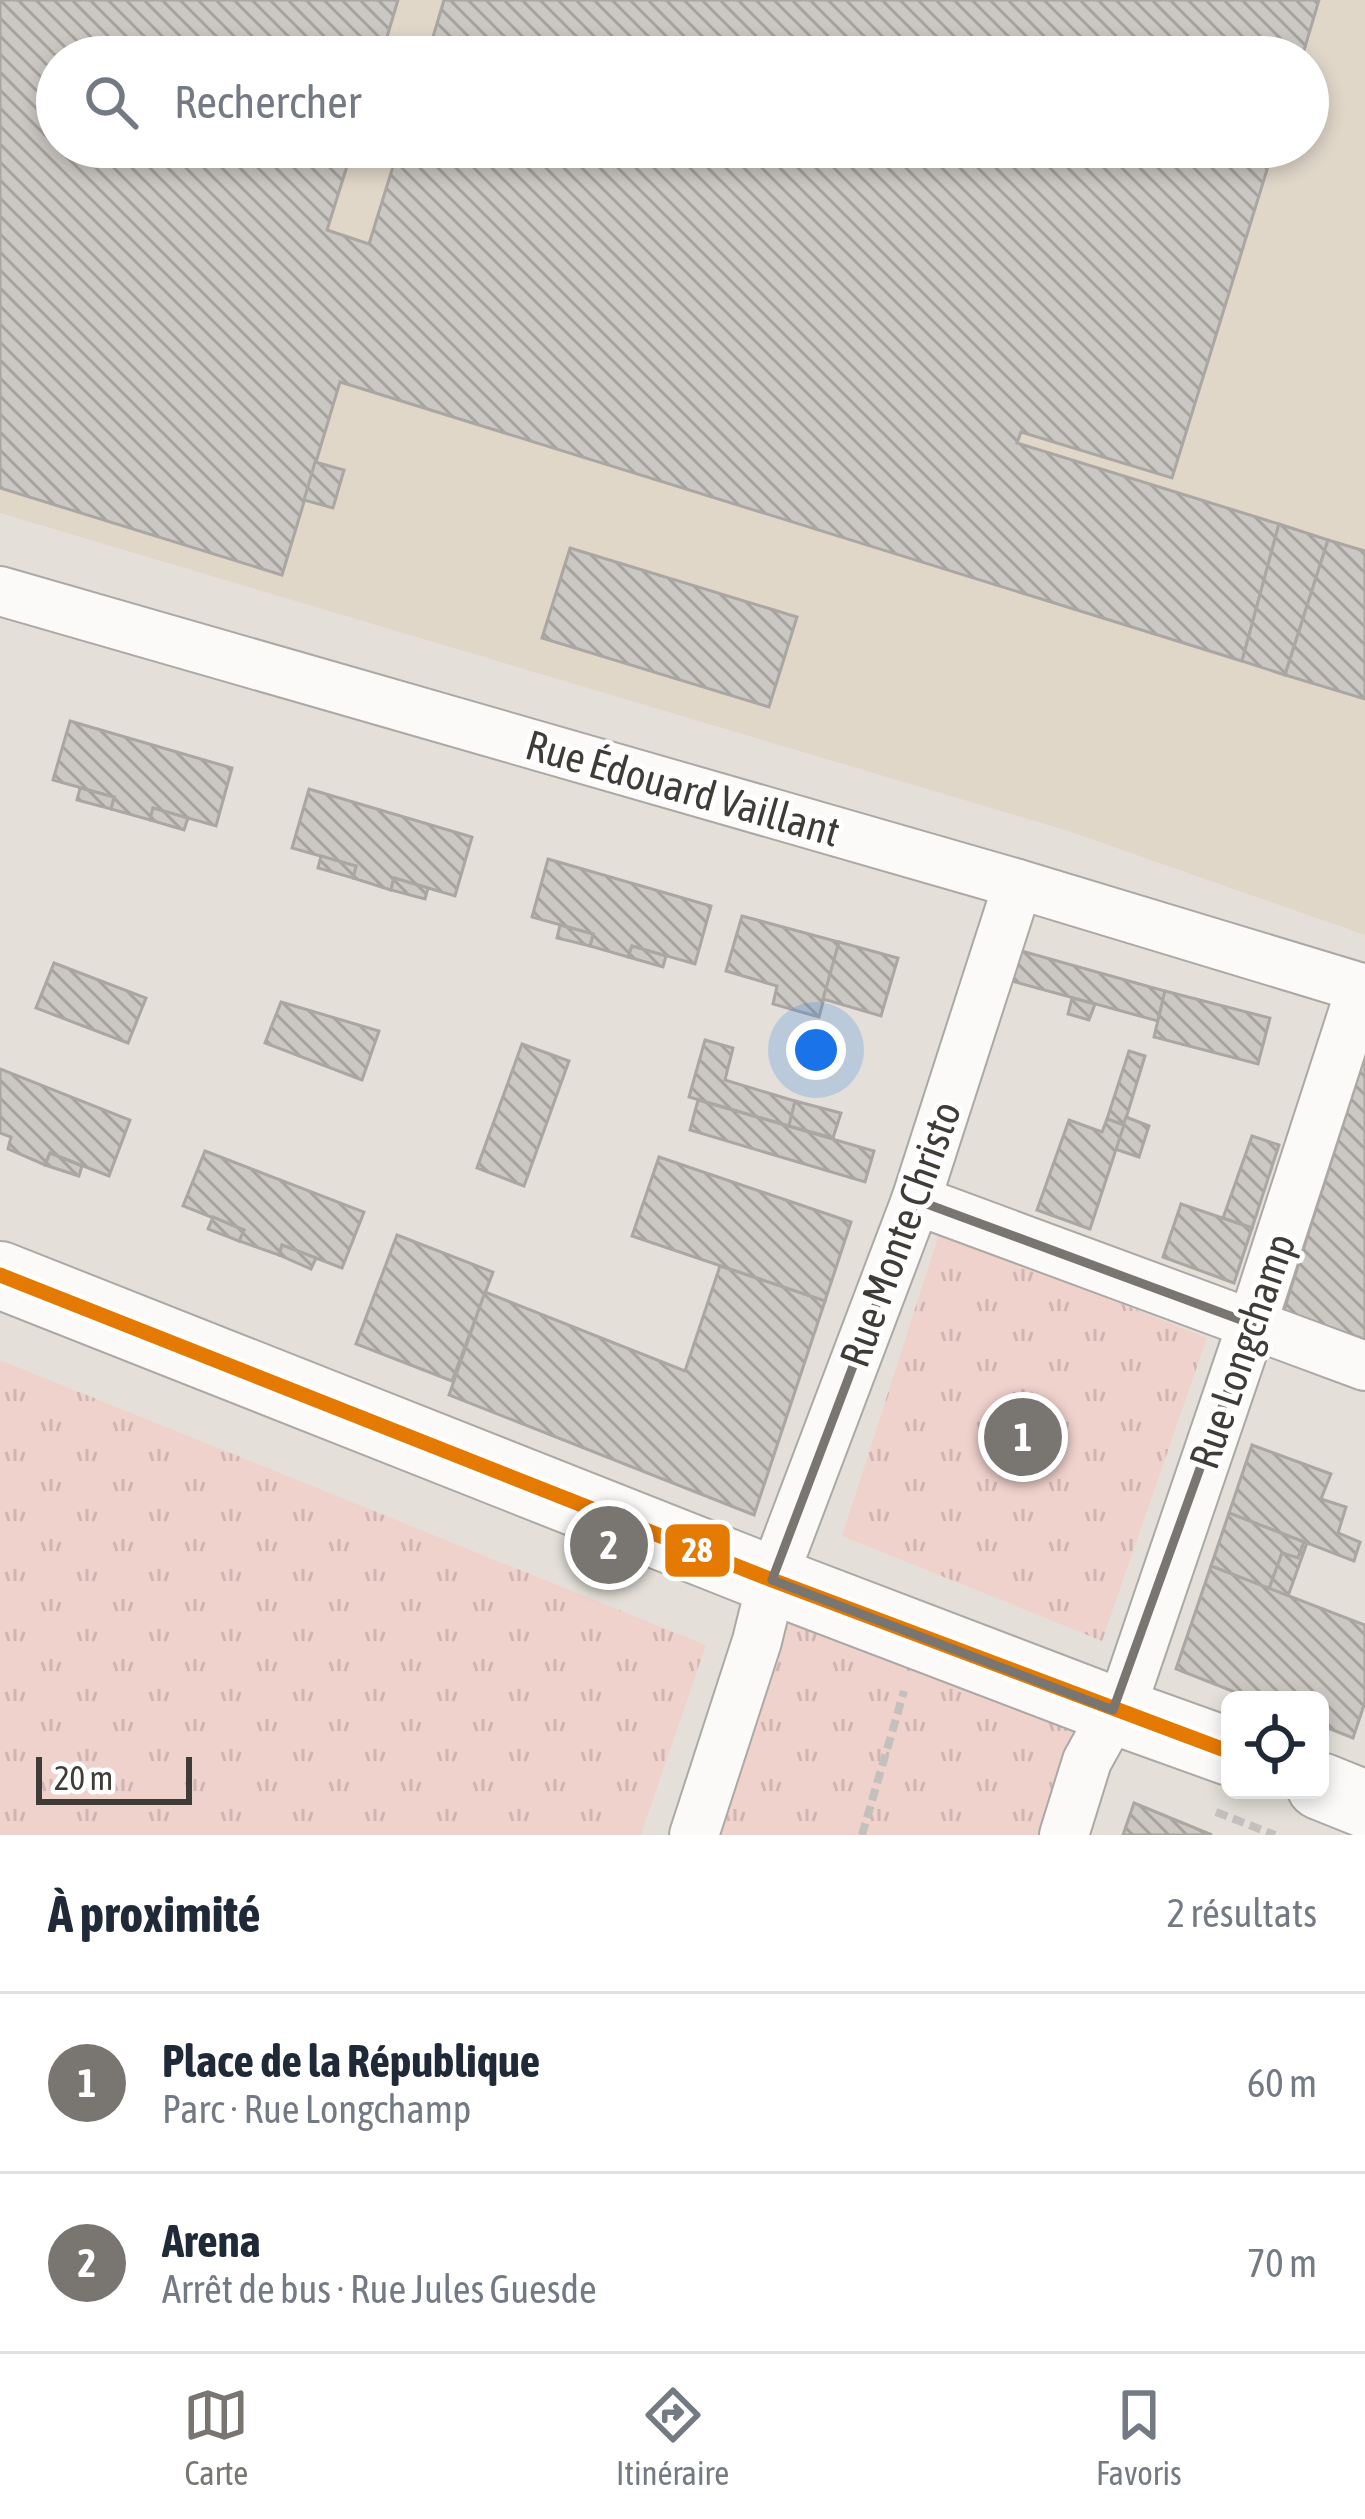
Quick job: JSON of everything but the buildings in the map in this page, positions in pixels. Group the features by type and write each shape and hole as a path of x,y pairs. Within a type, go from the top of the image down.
{"street":[{"name":"Rue Édouard Vaillant","path":"0,591 1018,884 1363,989"},
{"name":"Rue Monte Christo","path":"694,1835 772,1580 916,1199 1018,884"},
{"name":"Rue Longchamp","path":"1064,1835 1087,1761 1129,1685 1363,989"},
{"path":"916,1199 1365,1366"},
{"path":"0,1275 924,1639 1221,1748"},
{"path":"1329,1790 1365,1804"}],"path":[{"path":"862,1835 924,1639"}],"highlighted area":[{"path":"916,1200 1252,1324 1113,1710 772,1580"}],"shaded area":[{"path":"0,0 1365,0 1365,935 1068,831 0,513"}],"green space":[{"path":"940,1231 1207,1338 1102,1641 842,1536"},
{"path":"0,1360 706,1645 641,1835 0,1835"},
{"path":"792,1619 813,1619 1081,1733 1052,1835 704,1835 774,1630"}],"transit line":[{"name":"28","path":"0,1275 772,1580 1221,1749"}],"place":[{"name":"Place de la République","path":"1023,1437"},
{"name":"Arena","path":"609,1545"}]}
